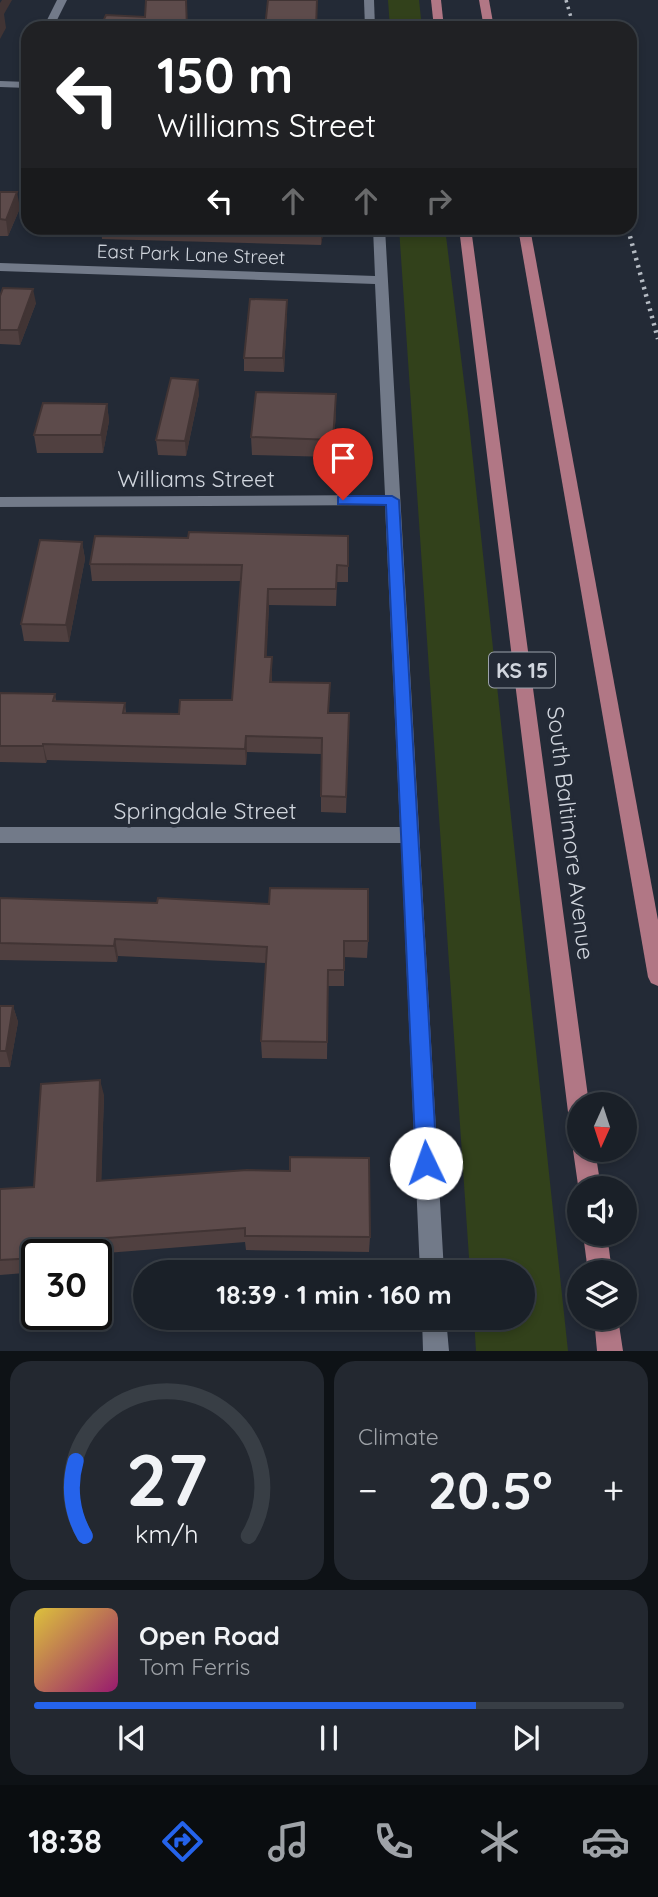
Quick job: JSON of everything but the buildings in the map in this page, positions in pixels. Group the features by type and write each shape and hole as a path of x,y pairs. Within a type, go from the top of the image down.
{"main road":[{"path":"436,0 438,21"},
{"path":"484,0 488,21"},
{"name":"South Baltimore Avenue","path":"466,235 576,1092"},
{"path":"525,235 658,977"},
{"path":"607,1330 610,1351"}],"street":[{"path":"52,21 62,0"},
{"path":"369,0 370,21"},
{"path":"0,84 21,85"},
{"path":"379,235 431,1260"},
{"name":"East Park Lane Street","path":"0,267 381,280"},
{"name":"Williams Street","path":"0,502 392,500"},
{"name":"Springdale Street","path":"0,835 410,835"},
{"path":"435,1330 436,1351"}],"green space":[{"path":"388,0 419,0 421,21 390,21"},
{"path":"399,235 446,235 468,414 568,1351 476,1351 475,1330 535,1330 535,1260 469,1260"}],"railway":[{"path":"566,0 572,21"},
{"path":"630,235 658,339"}],"route":[{"path":"343,500 392,500 426,1163"}]}
